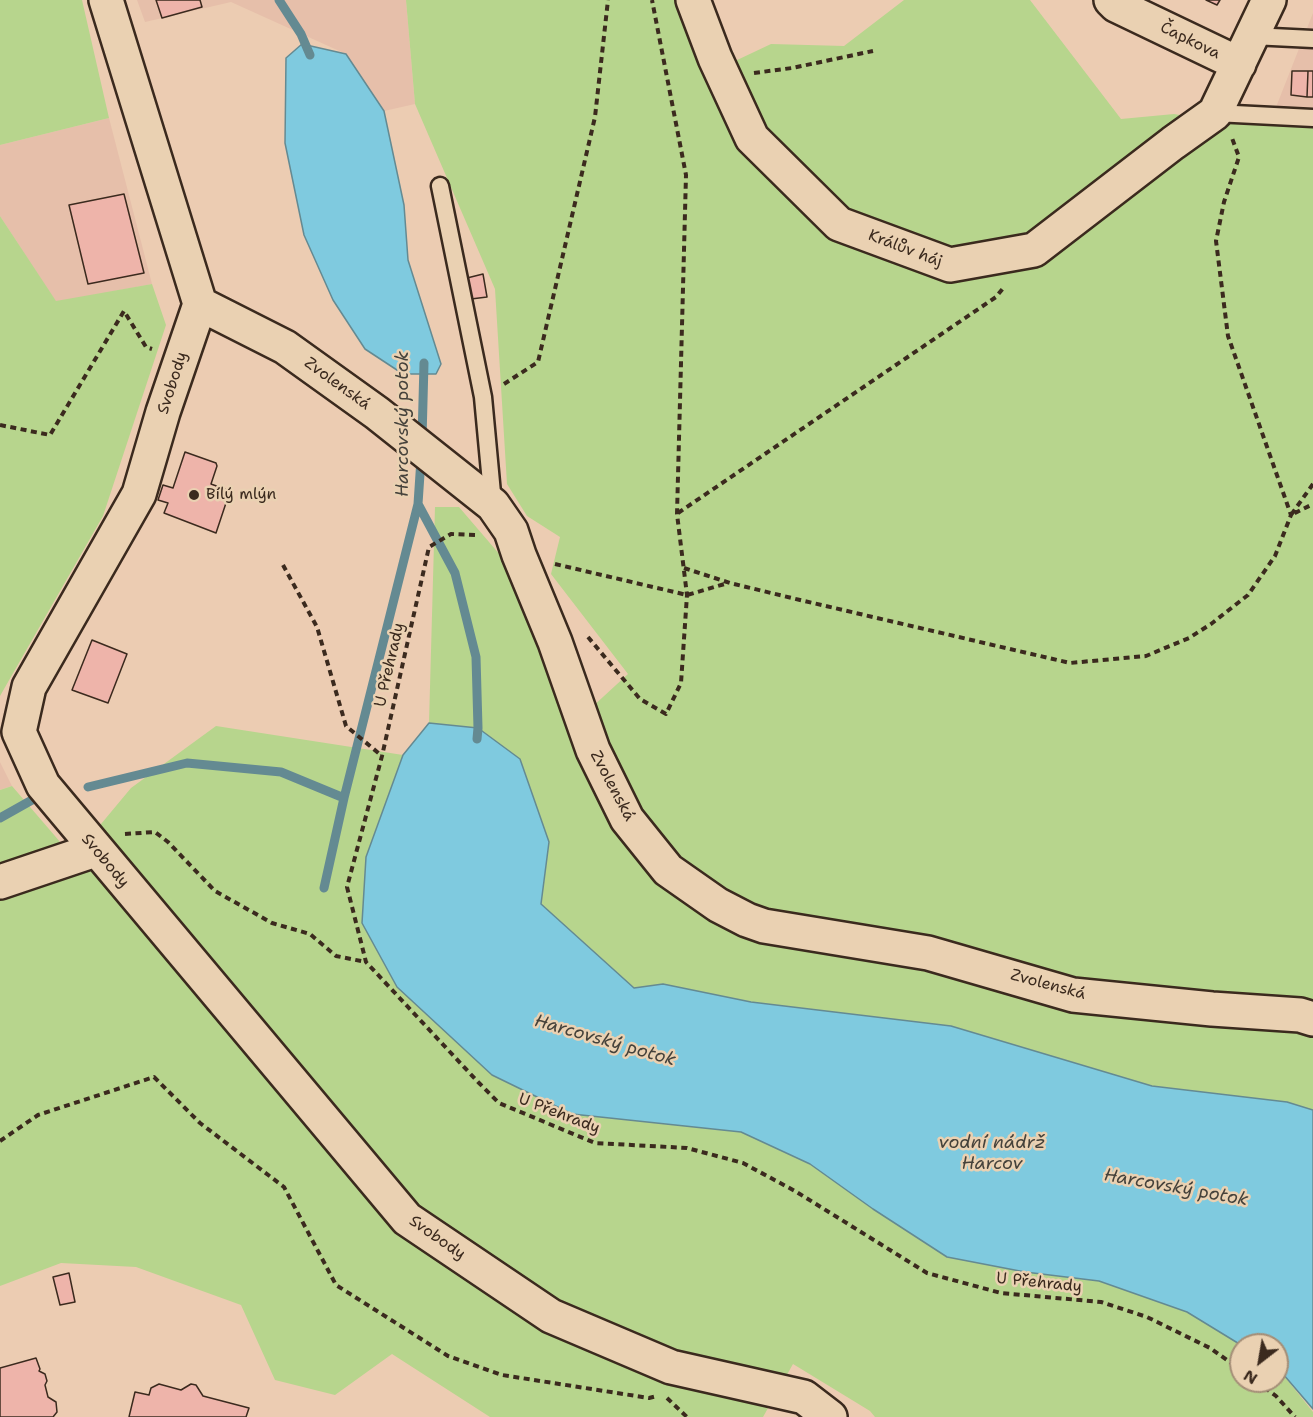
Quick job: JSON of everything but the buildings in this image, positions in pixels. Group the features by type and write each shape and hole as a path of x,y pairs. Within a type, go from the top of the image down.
{"street":[{"path":"106,0 200,304"},
{"name":"Králův háj","path":"693,0 752,138 839,224 950,265 1034,250 1215,113 1246,50"},
{"name":"Čapkova","path":"1111,0 1116,5 1246,50"},
{"path":"1246,50 1269,0"},
{"name":"Svobody","path":"200,304 139,494 29,687 19,732 43,785 95,850 407,1219 551,1316 671,1367 804,1397 830,1417"},
{"name":"Zvolenská","path":"200,304 285,347 377,413 493,505 511,531 555,642 592,750 627,819 668,870 718,905 764,926 928,953 1073,995 1300,1015 1313,1019"},
{"path":"0,882 95,850"}],"lane":[{"path":"1246,50 1313,39"},
{"path":"1215,113 1313,118"},
{"path":"440,186 483,397 493,505"}],"path":[{"path":"483,397 538,362 596,117 608,0"},
{"path":"587,636 640,699 666,714 681,683 687,595 677,514 687,175 652,0"},
{"path":"724,76 792,68 873,51"},
{"path":"1215,113 1231,134 1239,157 1224,202 1216,241 1228,336 1291,515"},
{"path":"677,514 996,297"},
{"path":"0,425 50,435 124,311 146,347 181,360"},
{"path":"684,568 730,583 1070,663 1146,656 1189,638 1248,595 1275,556 1291,515 1313,484"},
{"path":"1291,515 1313,504"},
{"name":"U Přehrady","path":"451,534 429,547 382,756 347,887 366,962 500,1103 595,1143 687,1148 743,1163 795,1191 927,1273 1001,1293 1101,1302 1147,1317 1210,1348 1229,1362"},
{"path":"519,555 687,595 730,583"},
{"path":"283,565 317,627 346,726 382,756"},
{"path":"95,850 125,834 155,832 168,842 215,891 272,923 310,934 336,956 366,962"},
{"path":"0,1141 38,1115 154,1077 200,1123 284,1187 336,1285 448,1356 502,1375 649,1398 663,1394"},
{"path":"1272,1393 1295,1417"}],"shaded area":[{"path":"137,0 406,0 415,104 384,111 346,54 231,2 145,22"},
{"path":"1313,13 1313,127 1269,125"},
{"path":"109,118 152,284 56,302 0,216 0,145"},
{"path":"0,762 12,786 0,790"}],"green space":[{"path":"0,0 82,0 109,118 0,145"},
{"path":"406,0 693,0 715,58 735,61 771,44 844,46 904,0 1030,0 1121,119 1174,114 1234,124 1313,127 1313,1013 1078,989 764,916 678,865 634,807 591,708 628,674 551,574 560,537 527,516 507,484 495,289 415,104"},
{"path":"0,216 56,301 152,284 166,325 103,516 0,696"},
{"path":"435,507 459,507 513,570 582,747 704,909 1313,1030 1313,1110 1287,1102 1152,1086 951,1026 751,1002 663,984 634,988 541,904 549,842 478,728 429,723"},
{"path":"216,726 403,755 366,857 573,1114 741,1132 810,1164 873,1209 947,1257 1025,1272 1099,1281 1187,1312 1229,1338 1229,1393 1289,1393 1289,1382 1313,1412 1313,1417 875,1417 870,1411 793,1364 763,1417 490,1417 392,1354 335,1395 275,1380 241,1305 136,1267 61,1263 0,1286 0,892 66,866 131,788"},
{"path":"12,786 67,850 0,869 0,790"}],"water":[{"path":"302,44 346,54 384,111 404,205 408,260 441,364 436,374 403,374 365,349 333,300 304,235 285,143 286,58"},
{"name":"vodní nádrž Harcov","path":"429,723 478,728 520,759 549,842 541,904 634,988 663,984 751,1002 951,1026 1152,1086 1287,1102 1313,1110 1313,1409 1289,1381 1289,1333 1229,1333 1229,1338 1187,1312 1099,1281 1025,1272 947,1257 873,1209 810,1164 741,1132 572,1114 492,1075 397,987 362,923 366,857 403,755"}],"waterway":[{"name":"Harcovský potok","path":"279,0 301,34 310,55"},
{"name":"Harcovský potok","path":"422,439 424,363"},
{"name":"Harcovský potok","path":"421,459 418,504 455,573 476,657 477,739"},
{"path":"344,798 418,504"},
{"path":"88,787 187,763 281,772 344,798 324,888"},
{"path":"0,818 32,800"}],"place":[{"name":"Bílý mlýn","path":"194,495"}]}
